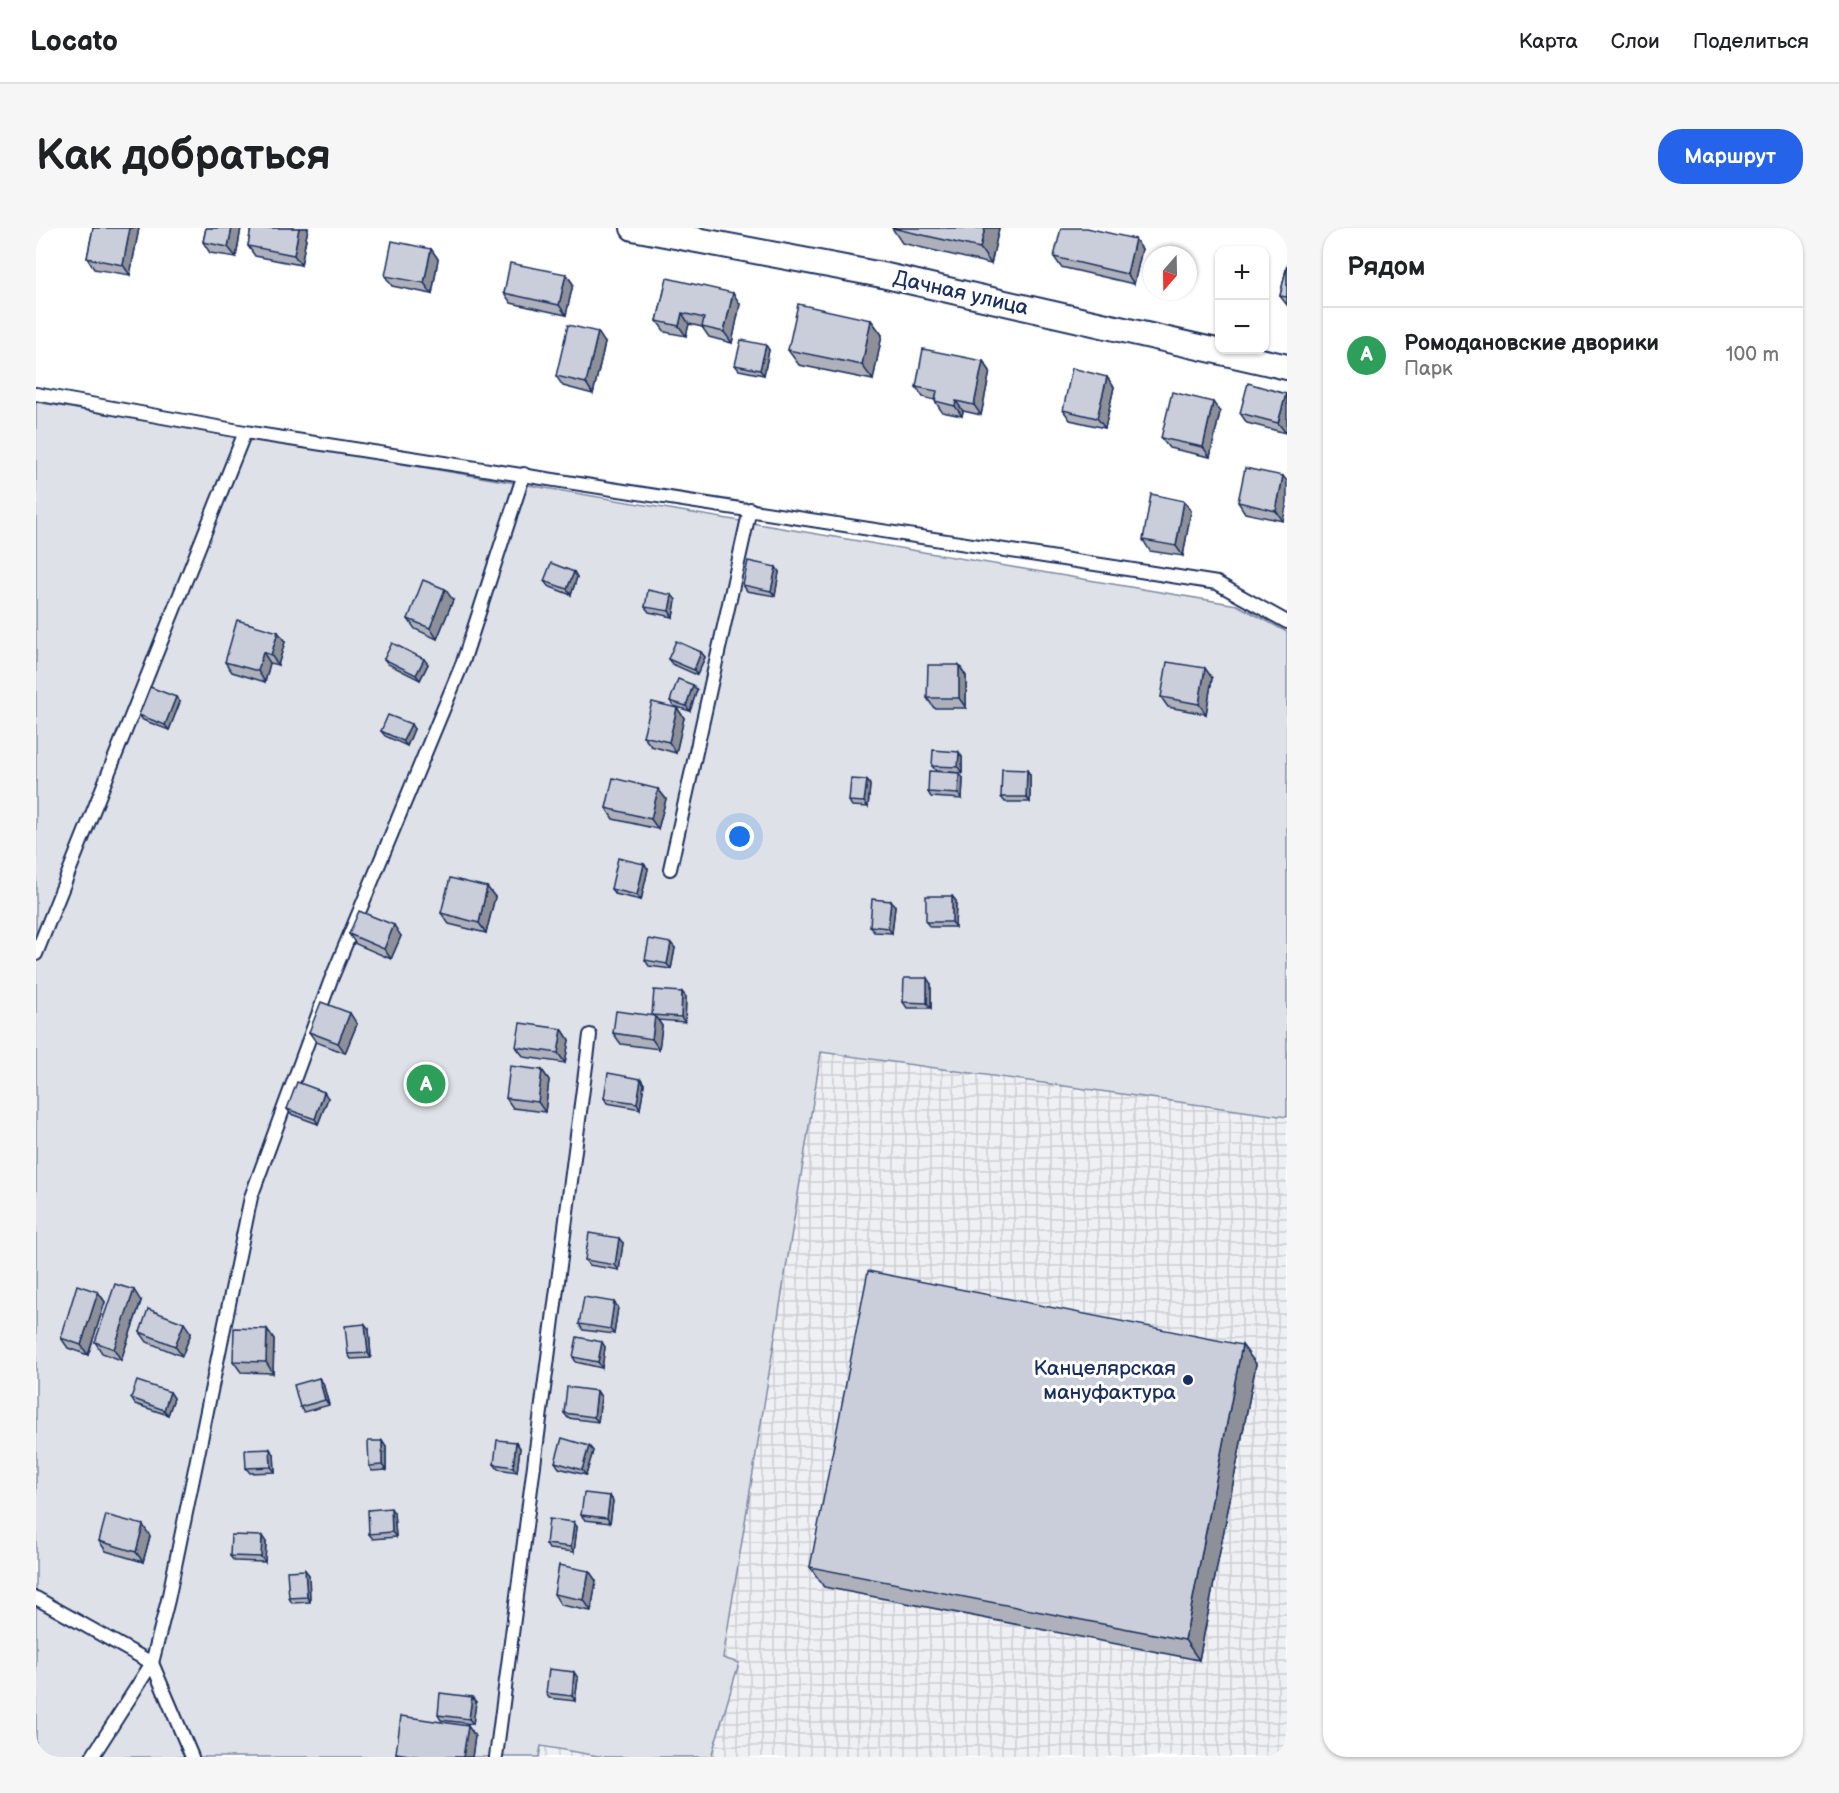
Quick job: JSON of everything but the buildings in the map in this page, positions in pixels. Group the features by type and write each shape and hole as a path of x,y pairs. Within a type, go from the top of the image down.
{"street":[{"name":"Дачная улица","path":"633,228 882,275 1287,367"}],"lane":[{"path":"36,394 245,432 1217,582 1287,622"},
{"path":"36,954 245,432"},
{"path":"92,1757 152,1663 168,1600 251,1197 330,982 463,662 524,474"},
{"path":"670,869 750,509"},
{"path":"496,1757 590,1035"},
{"path":"36,1598 152,1663 192,1757"}],"shaded area":[{"path":"36,402 1237,605 1287,632 1287,1117 821,1052 723,1658 739,1663 711,1757 604,1757 541,1746 539,1757 36,1757"},
{"path":"821,1051 1287,1117 1287,1757 711,1757 738,1664 723,1659"},
{"path":"540,1746 604,1757 539,1757"}],"place":[{"name":"Ромодановские дворики","path":"426,1084"},
{"name":"Канцелярская мануфактура","path":"1188,1380"}]}
